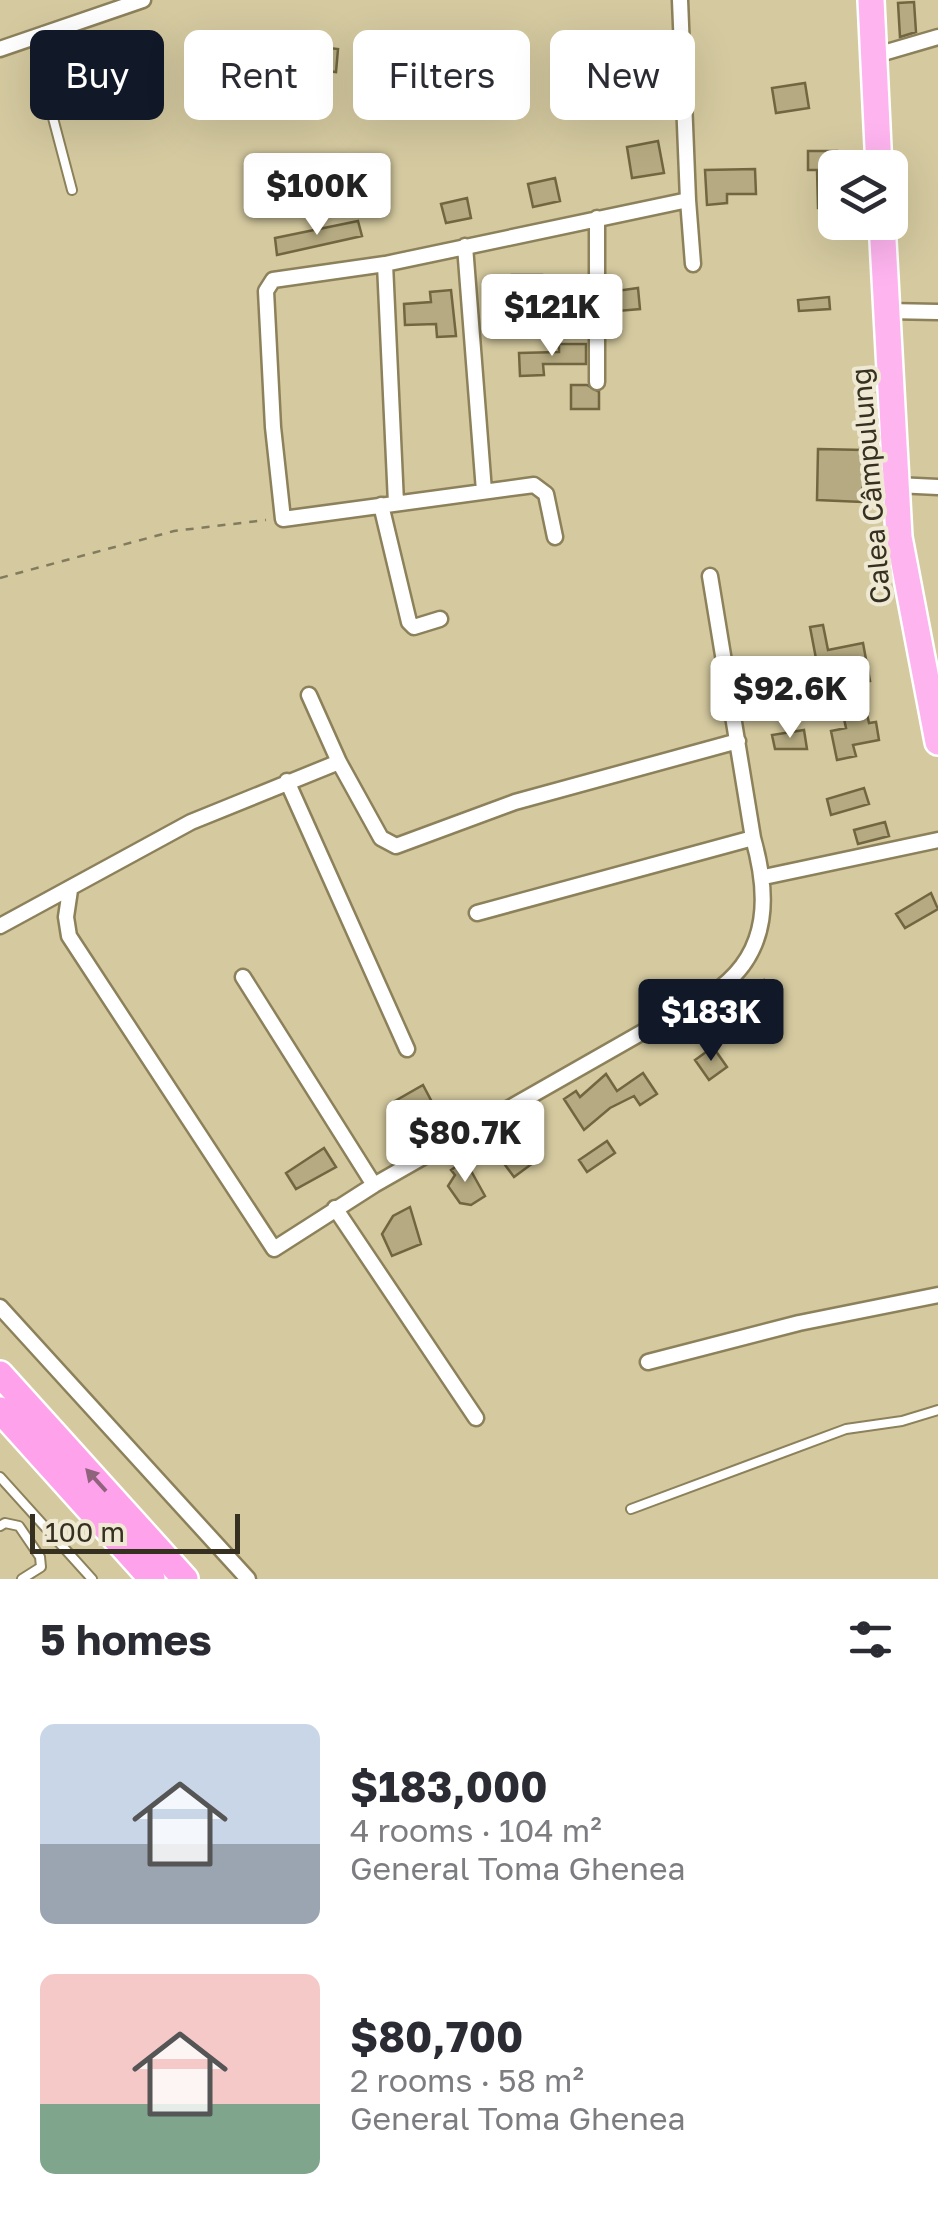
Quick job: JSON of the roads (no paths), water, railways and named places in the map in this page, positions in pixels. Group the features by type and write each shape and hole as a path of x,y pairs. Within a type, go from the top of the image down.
{"highway":[{"path":"870,0 878,150"},
{"name":"Calea Câmpulung","path":"883,240 896,485 908,595 938,742"},
{"path":"0,1374 184,1579"},
{"path":"0,1410 152,1579"}],"street":[{"path":"46,30 92,7 142,0"},
{"path":"680,0 693,264"},
{"path":"0,49 30,37"},
{"path":"874,56 938,38"},
{"path":"555,537 546,494 540,486 283,518 272,427 269,282 385,264 688,200"},
{"path":"596,218 597,382"},
{"path":"465,246 484,491"},
{"path":"385,264 389,504 408,622 414,626 440,620"},
{"path":"887,311 938,312"},
{"path":"896,485 938,487"},
{"path":"70,890 66,916 69,936 274,1249 374,1185 720,988 743,971 760,921 764,877 753,838 710,576"},
{"path":"309,695 339,762 381,838 396,846 515,802 738,741"},
{"path":"0,926 191,822 339,762"},
{"path":"287,781 407,1049"},
{"path":"476,913 753,838"},
{"path":"764,877 938,840"},
{"path":"243,977 374,1185"},
{"path":"336,1208 476,1418"},
{"path":"648,1362 799,1323 938,1295"},
{"path":"0,1307 248,1579"}],"lane":[{"path":"54,120 72,190"},
{"path":"631,1509 846,1428 902,1421 938,1410"},
{"path":"0,1478 92,1579"},
{"path":"0,1526 5,1522 19,1526 40,1557 41,1567 22,1579"}]}
